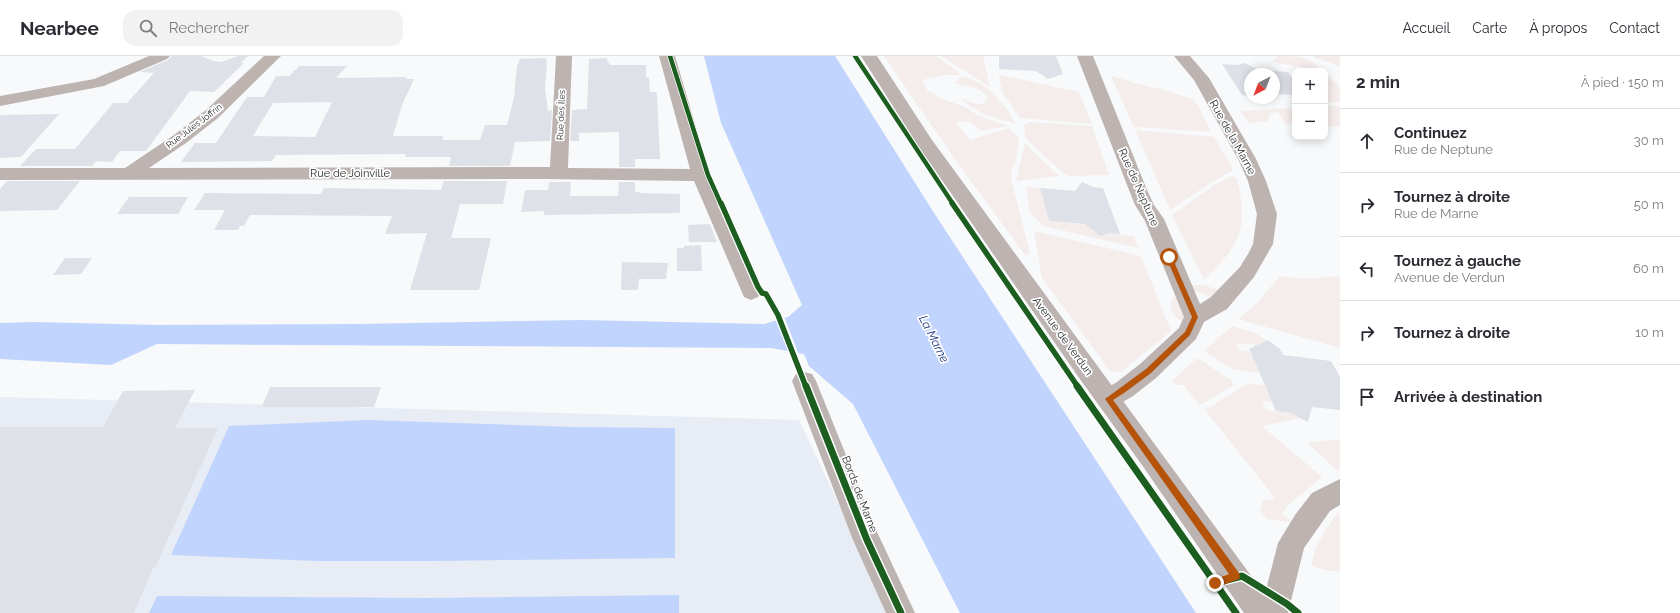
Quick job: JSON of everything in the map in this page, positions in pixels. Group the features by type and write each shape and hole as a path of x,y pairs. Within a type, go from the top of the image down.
{"street":[{"path":"0,101 98,83 162,56"},
{"name":"Rue Jules Joffrin","path":"128,174 180,139 212,114 274,56"},
{"name":"Rue des Îles","path":"559,174 564,56"},
{"path":"667,56 701,175 751,292"},
{"name":"Avenue de Verdun","path":"869,56 930,149 1261,613"},
{"name":"Rue de Neptune","path":"1085,56 1134,179 1148,212 1154,219 1195,317"},
{"name":"Rue de la Marne","path":"1182,56 1201,78 1247,159 1257,181 1267,214 1262,244 1257,256 1247,272 1218,303 1195,317"},
{"name":"Rue de Joinville","path":"0,174 701,175"},
{"path":"1108,399 1122,391 1148,371 1188,333 1195,317"},
{"name":"Bords de Marne","path":"804,381 867,540 901,613"},
{"path":"1274,613 1292,543 1321,502 1340,491"}],"shaded area":[{"path":"884,56 936,56 960,73 960,75 945,75 922,80 927,90 942,99 963,106 978,115 1008,126 982,131 969,121 956,122 970,140 1009,128 1019,138 1016,160 1011,172 1011,179 1030,253 1025,255 954,158"},
{"path":"941,56 983,56 990,87"},
{"path":"1278,56 1296,57 1307,59 1317,65 1319,68 1308,68 1271,62"},
{"path":"1313,56 1340,56 1340,66 1318,59"},
{"path":"999,75 1079,92 1092,124 1020,118 1002,92"},
{"path":"1111,76 1192,99 1197,104 1211,132 1134,127"},
{"path":"964,77 980,83 994,95 1001,102 1016,124 983,114 964,102 963,98 969,102 981,104 986,101 988,97 976,88 955,83 959,78"},
{"path":"1328,77 1340,87 1340,102 1330,103 1328,100"},
{"path":"1328,106 1340,106 1340,127 1328,126"},
{"path":"1292,108 1292,124 1286,124 1278,112 1270,113 1268,121 1249,123 1240,111"},
{"path":"1030,122 1092,126 1109,175 1070,176 1064,174 1026,139 1024,125"},
{"path":"1135,130 1214,137 1232,167 1232,171 1212,182 1170,210"},
{"path":"1025,143 1059,176 1016,181"},
{"path":"1232,176 1237,178 1241,196 1242,211 1238,235 1226,256 1204,280 1172,215 1216,184"},
{"path":"1026,187 1040,188 1049,221 1090,225 1091,229 1100,236 1109,233 1134,236 1138,248 1044,226 1030,213"},
{"path":"1034,231 1141,256 1171,331 1121,372 1110,371 1042,278"},
{"path":"1280,276 1301,279 1340,276 1340,348 1238,319 1256,304"},
{"path":"1190,285 1203,285 1220,290 1213,298 1192,290"},
{"path":"1177,296 1184,316 1183,323 1174,315 1171,309 1171,302 1173,298"},
{"path":"1232,326 1255,333 1267,341 1258,345 1236,343 1239,350 1250,352 1259,373 1232,369 1204,351"},
{"path":"1197,358 1232,381 1233,386 1200,405 1183,385 1177,385 1171,382"},
{"path":"1248,383 1265,386 1272,402 1262,401 1266,410 1290,413 1300,418 1262,426 1322,477 1287,506 1282,514 1291,520 1288,522 1267,519 1260,511 1263,501 1276,499 1205,410"},
{"path":"0,397 799,420 890,613 0,613"},
{"path":"1340,439 1340,468 1337,470 1307,443"},
{"path":"1338,513 1340,517 1340,571 1325,570 1312,565 1313,557 1321,538"}],"water":[{"name":"La Marne","path":"704,56 835,56 936,216 1196,613 960,613 853,404 809,366 804,354 771,348 157,344 111,365 0,359 0,323 34,322 157,325 359,324 581,320 764,324 788,317 802,305 721,123"},
{"path":"368,420 573,427 675,428 675,558 317,561 171,555 229,426"},
{"path":"679,595 679,613 149,613 157,596 428,598"}],"pier":[{"path":"784,316 799,355 790,353 776,318"}],"building":[{"path":"172,56 201,56 213,61 221,62 238,56 248,56 241,63 244,63 214,92 190,91 146,151 120,151 112,162 96,161 92,166 20,166 36,149 75,149 113,103 127,103 154,73 139,72 168,60"},
{"path":"999,56 1056,56 1063,74 1048,79 1036,71 999,69"},
{"path":"546,58 545,89 548,111 552,110 550,141 515,142 510,166 449,166 451,157 405,157 406,154 276,155 272,161 181,162 195,143 216,143 247,97 264,97 276,76 290,76 299,66 347,66 336,78 406,77 406,79 414,79 402,105 393,136 443,136 442,140 480,140 485,125 507,125 514,97 517,66 520,59","holes":["332,102 315,137 253,136 273,103"]},
{"path":"606,58 610,65 646,65 646,77 649,77 650,92 656,92 657,94 660,159 635,159 635,167 619,167 619,132 579,133 579,141 570,141 572,110 587,109 589,59"},
{"path":"1245,63 1254,68 1244,68 1244,95 1242,95 1222,64 1237,65"},
{"path":"1280,71 1288,72 1292,78 1292,95 1280,94"},
{"path":"59,114 21,157 0,158 0,115"},
{"path":"7,181 80,181 57,210 0,211 0,189"},
{"path":"444,181 507,181 503,204 460,204 451,238 491,238 479,290 410,290 427,233 385,234 392,216 250,215 244,226 240,226 238,230 214,230 225,210 194,210 205,193 321,194 324,188 441,190"},
{"path":"549,182 571,182 570,196 618,196 619,182 635,182 635,192 680,194 680,213 544,215 544,211 521,212 525,190 548,190"},
{"path":"1082,182 1093,187 1103,188 1120,234 1109,233 1100,236 1085,224 1049,221 1040,188 1075,191"},
{"path":"129,197 188,197 178,214 117,214"},
{"path":"710,224 717,242 689,242 688,225"},
{"path":"701,245 702,271 677,271 677,248"},
{"path":"65,258 92,258 81,274 53,275"},
{"path":"622,262 668,263 666,279 639,279 638,290 621,290"},
{"path":"1268,340 1280,349 1283,355 1331,361 1340,377 1340,410 1312,407 1308,422 1290,413 1276,411 1249,349"},
{"path":"270,387 381,387 374,407 262,407"},
{"path":"195,390 175,428 218,428 155,568 153,568 134,613 0,613 0,427 103,427 123,391"}],"cycle path":[{"path":"670,56 708,175 758,287 762,293 766,294 778,315 867,540 901,613"},
{"path":"855,56 912,144 1069,374 1236,613"},
{"path":"1215,583 1242,576 1287,604 1298,613"}],"route":[{"path":"1169,257 1195,317 1188,333 1148,371 1135,382 1108,399 1236,576 1215,583"}]}
